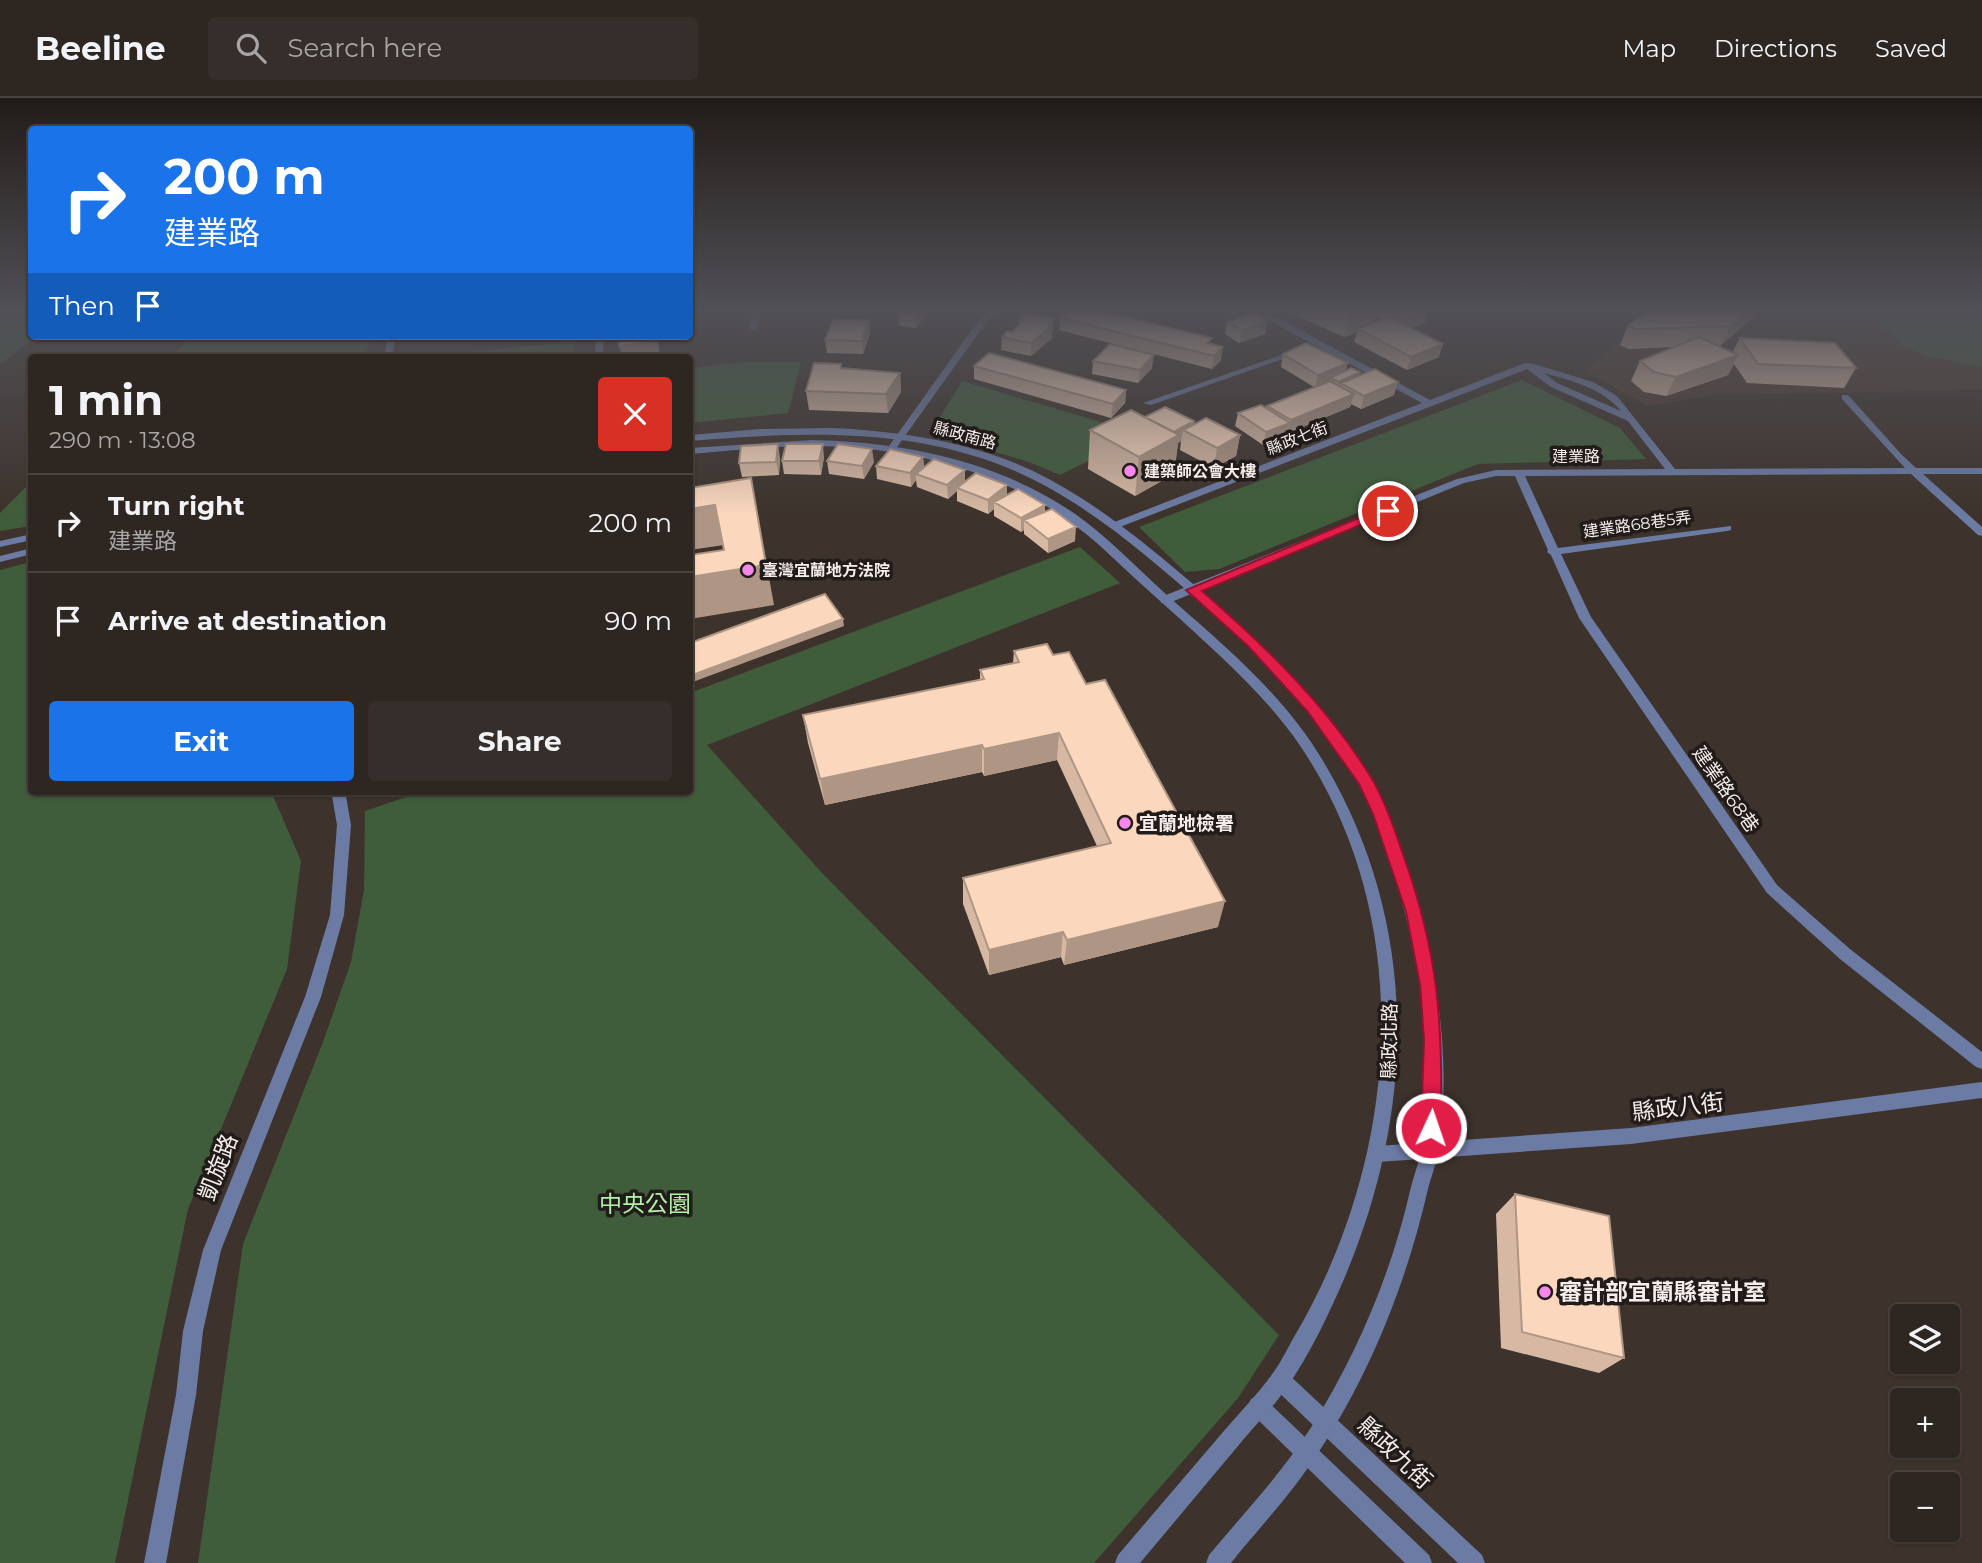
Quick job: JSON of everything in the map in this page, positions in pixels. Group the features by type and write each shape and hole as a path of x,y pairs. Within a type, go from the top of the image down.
{"street":[{"path":"892,448 943,377"},
{"path":"1148,403 1224,377"},
{"path":"1381,377 1429,403"},
{"name":"縣政七街","path":"1116,525 1496,377"},
{"path":"1544,377 1554,385 1631,419"},
{"path":"1564,377 1610,393 1626,408 1631,419 1672,472"},
{"path":"1845,397 1914,473 1982,533"},
{"name":"縣政南路","path":"693,438 802,429 902,436 972,451 1017,467 1057,486 1116,525 1193,590"},
{"name":"縣政南路","path":"693,451 802,443 892,448 977,470 1045,501 1080,523 1166,600"},
{"name":"建業路","path":"1166,600 1461,481 1496,473 1982,471"},
{"name":"建業路68巷","path":"1518,472 1552,552 1585,618 1772,890 1845,954 1982,1062"},
{"name":"建業路68巷5弄","path":"1552,552 1727,528"},
{"path":"0,544 28,538"},
{"path":"0,559 28,552"},
{"path":"1193,590 1253,643 1312,708 1366,781 1381,814 1415,912 1429,985 1433,1040 1430,1151 1409,1236 1381,1306 1307,1453 1217,1563"},
{"name":"縣政北路","path":"1126,1563 1280,1380 1302,1348 1356,1234 1378,1154 1390,1073 1390,965 1369,867 1338,797 1319,765 1276,705 1249,673 1166,600"},
{"name":"凱旋路","path":"155,1563 186,1395 193,1331 212,1250 313,997 337,915 344,825 338,795"},
{"name":"縣政八街","path":"1378,1154 1630,1136 1982,1090"},
{"name":"縣政九街","path":"1280,1380 1474,1563"},
{"path":"1258,1406 1421,1563"}],"shaded area":[{"path":"1596,377 1982,377 1982,390 1711,395 1648,406"}],"green space":[{"path":"693,377 797,377 788,413 693,423"},
{"path":"1522,380 1620,428 1646,459 1478,464 1219,569 1185,572 1139,527"},
{"path":"962,381 1111,425 1135,438 1060,475 1029,462 931,432"},
{"path":"28,485 28,526 0,531 0,513"},
{"name":"中央公園","path":"1080,547 1120,583 707,745 822,873 1279,1335 1238,1398 1094,1563 198,1563 243,1244 323,1042 351,962 364,890 365,811 412,795 693,795 693,692"},
{"path":"28,563 28,795 273,795 301,861 287,969 188,1209 115,1563 0,1563 0,570"}],"building":[{"path":"810,377 897,377 886,394 806,391"},
{"path":"1016,377 1079,377 1126,390 1113,404"},
{"path":"1331,377 1349,377 1339,382"},
{"path":"1355,377 1390,377 1398,382 1364,396 1341,383"},
{"path":"1330,381 1354,394 1291,420 1267,406"},
{"path":"1261,405 1290,423 1266,432 1238,413"},
{"path":"1165,407 1194,421 1174,432 1145,417"},
{"path":"1131,410 1179,435 1139,457 1090,430"},
{"path":"1206,418 1240,435 1217,448 1183,430"},
{"path":"778,444 776,462 739,463 741,446"},
{"path":"786,444 823,444 819,461 782,461"},
{"path":"838,444 872,449 862,466 827,461"},
{"path":"890,449 923,457 910,473 876,466"},
{"path":"934,459 965,470 947,485 916,474"},
{"path":"976,473 1007,485 988,500 957,488"},
{"path":"751,478 766,565 693,577 693,555 724,550 715,505 693,509 693,488"},
{"path":"1018,489 1045,505 1021,518 994,502"},
{"path":"1052,509 1076,527 1048,539 1024,520"},
{"path":"825,594 843,619 693,675 693,642"},
{"name":"宜蘭地檢署","path":"1047,644 1053,655 1069,652 1086,684 1105,680 1178,815 1151,821 1158,834 1185,828 1225,901 1067,940 1063,932 989,950 963,878 1111,843 1059,733 984,749 982,745 820,779 803,715 984,679 980,670 1019,662 1014,651"},
{"name":"審計部宜蘭縣審計室","path":"1515,1194 1609,1216 1624,1358 1522,1332"}],"place":[{"name":"建築師公會大樓","path":"1130,471"},
{"name":"臺灣宜蘭地方法院","path":"748,570"},
{"name":"宜蘭地檢署","path":"1125,823"},
{"name":"審計部宜蘭縣審計室","path":"1545,1292"}],"route":[{"path":"1388,511 1193,590 1253,643 1312,708 1366,781 1381,814 1415,912 1429,985 1433,1040 1431,1128"}]}
